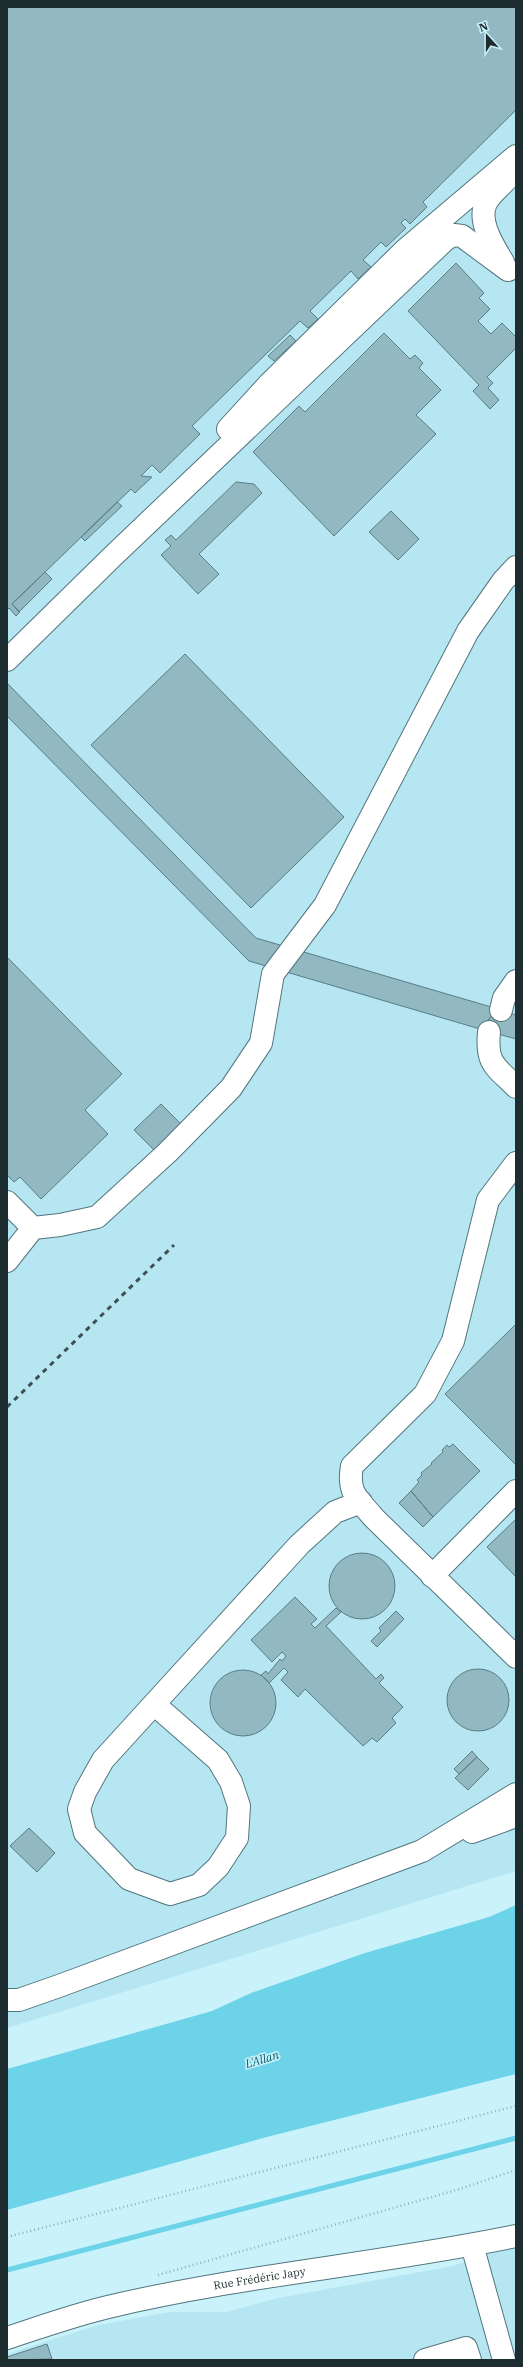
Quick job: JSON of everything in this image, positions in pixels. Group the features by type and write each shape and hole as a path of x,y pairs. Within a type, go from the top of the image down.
{"street":[{"path":"113,556 269,384 404,251 516,156"},
{"path":"512,274 490,241 484,224 485,203 516,169"},
{"path":"7,660 113,556 446,239 454,235 462,236 512,274"},
{"path":"7,1261 33,1228 60,1226 97,1216 168,1152 231,1088 261,1043 273,974 325,905 468,631 502,581 516,567"},
{"path":"501,1010 504,998 516,981"},
{"path":"489,1032 487,1051 494,1065 516,1087"},
{"path":"516,1163 488,1200 453,1341 425,1394 352,1466 349,1481 354,1493 374,1518 516,1657"},
{"path":"7,1202 33,1228"},
{"path":"432,1576 516,1490"},
{"path":"154,1704 218,1760 231,1782 239,1806 237,1838 218,1867 199,1885 170,1894 129,1879 85,1833 79,1809 85,1792 104,1760 154,1704 299,1545 335,1512 361,1502"},
{"path":"422,1851 516,1794"},
{"path":"11,2001 516,1816"},
{"name":"Rue Frédéric Japy","path":"7,2338 108,2307 227,2284 472,2245 516,2236"},
{"path":"472,2245 504,2360"},
{"path":"425,2360 468,2354 498,2338"}],"path":[{"path":"7,2237 516,2106"},
{"path":"153,2276 460,2189 516,2170"}],"shaded area":[{"path":"7,7 516,7 516,1871 7,2028"},
{"path":"516,2248 516,2360 7,2360 7,2354 98,2325 170,2312 226,2312 278,2298 453,2266 493,2253"}],"water":[{"name":"L'Allan","path":"516,1905 516,2074 263,2138 7,2210 7,2069 212,2011 251,1993 365,1953 489,1917"}],"building":[{"path":"7,7 516,7 516,110 423,202 427,207 410,224 405,219 401,223 406,228 386,247 381,242 363,260 371,267 358,279 351,271 310,311 318,319 308,328 300,321 192,426 200,434 160,473 152,465 141,476 152,477 135,493 131,489 12,604 20,612 16,616 9,608 7,610"},
{"path":"456,263 484,293 479,298 490,309 478,321 491,334 502,323 516,337 516,348 487,377 493,383 488,388 499,400 490,409 473,391 479,385 408,311"},
{"path":"384,333 410,359 415,355 423,363 419,368 441,390 416,415 436,434 334,536 253,452 299,406 305,412"},
{"path":"290,335 296,341 274,361 268,356"},
{"path":"236,482 254,484 262,493 199,554 219,574 198,594 161,555 171,546 165,540 171,535 176,540"},
{"path":"117,502 122,506 85,541 81,537"},
{"path":"391,511 419,539 398,560 369,532"},
{"path":"45,572 52,579 19,612 12,604"},
{"path":"185,654 344,817 251,908 91,745"},
{"path":"7,683 256,938 498,1009 480,1029 249,961 7,716"},
{"path":"7,957 122,1074 85,1110 108,1134 41,1199 20,1177 14,1182 7,1175"},
{"path":"498,1009 516,1015 516,1039 480,1029"},
{"path":"161,1104 183,1126 155,1151 134,1130"},
{"path":"516,1324 516,1465 445,1394"},
{"path":"453,1444 480,1471 433,1517 411,1491 419,1482 417,1480 422,1475 421,1473 432,1464 431,1463 443,1452 442,1450 447,1445 449,1447"},
{"path":"411,1491 433,1517 423,1527 399,1503"},
{"path":"516,1519 516,1577 487,1547"},
{"path":"356,1553 368,1553 380,1558 390,1568 395,1580 393,1599 380,1614 368,1619 356,1619 344,1614 334,1604 329,1592 329,1580 334,1568 344,1558"},
{"path":"295,1597 317,1619 311,1624 315,1628 336,1608 341,1612 326,1626 376,1679 381,1674 384,1678 379,1683 403,1707 392,1718 396,1723 377,1742 372,1738 363,1746 305,1689 298,1697 281,1680 288,1672 284,1668 269,1683 261,1675 266,1671 268,1674 280,1659 282,1661 286,1656 282,1652 272,1662 251,1640"},
{"path":"396,1611 404,1619 377,1647 371,1641 381,1631 379,1628"},
{"path":"478,1669 490,1672 500,1678 506,1688 509,1700 506,1712 500,1722 490,1728 478,1731 466,1728 456,1722 450,1712 447,1700 450,1688 456,1678 466,1672"},
{"path":"236,1670 250,1670 262,1675 271,1684 276,1696 274,1716 267,1727 250,1736 236,1736 224,1731 215,1722 210,1710 210,1696 215,1684 224,1675"},
{"path":"472,1751 477,1757 459,1774 454,1769"},
{"path":"477,1757 489,1769 468,1790 455,1778"},
{"path":"29,1828 55,1853 37,1872 10,1846"},
{"path":"47,2344 52,2359 7,2360 7,2357"}],"waterway":[{"path":"7,2270 516,2138"}],"railway":[{"path":"7,1407 174,1245"}]}
